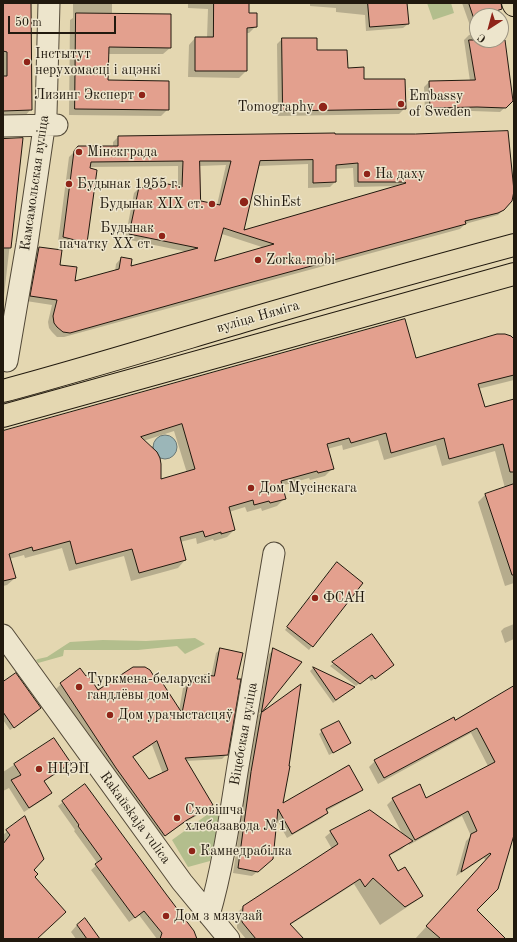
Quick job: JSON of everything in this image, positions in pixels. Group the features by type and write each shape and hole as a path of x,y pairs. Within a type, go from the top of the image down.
{"main road":[{"name":"вуліца Няміга","path":"3,391 160,347 247,320 514,245"},
{"name":"вуліца Няміга","path":"3,416 514,274"}],"street":[{"name":"Камсамольская вуліца","path":"7,361 27,244 51,125 46,114 49,3"},
{"path":"3,126 51,125"},
{"name":"Віцебская вуліца","path":"208,915 217,886 274,553"},
{"name":"Rakaŭskaja vulica","path":"3,635 182,882 229,939"}],"green space":[{"path":"427,3 451,3 454,13 433,20"},
{"path":"195,638 205,644 185,654 177,646 138,650 64,650 63,656 38,663 36,660 47,657 70,642 103,640 146,641"},
{"path":"222,808 210,861 188,867 172,840 215,809"}],"water":[{"path":"165,435 173,439 177,447 173,455 165,459 157,455 153,447 157,439"}],"building":[{"path":"3,3 31,3 32,110 3,111 3,76 7,76 7,52 3,51"},
{"path":"214,3 249,3 249,13 257,13 257,27 247,28 247,71 195,71 195,37 213,37"},
{"path":"368,3 407,3 409,24 370,27"},
{"path":"469,3 501,3 502,8 471,8"},
{"path":"76,13 171,14 171,48 109,47 108,80 169,81 169,110 75,109"},
{"path":"282,38 317,38 317,50 347,50 348,68 364,67 364,79 405,79 406,109 283,111"},
{"path":"470,48 506,48 513,101 506,108 430,108 429,81 475,80"},
{"path":"508,131 514,191 512,201 504,210 498,213 465,221 466,224 70,333 63,332 54,323 53,316 57,300 30,296 39,247 62,250 60,265 77,267 75,281 119,269 121,257 132,259 131,266 198,248 129,234 139,187 152,189 153,181 182,187 183,161 91,162 90,168 97,170 87,243 63,237 74,151 78,146 118,146 118,136 335,133 415,134","holes":["313,160 313,183 336,182 336,165 358,163 358,182 406,183 244,230 260,161","200,161 231,161 220,205 201,201","224,228 274,244 215,261"]},
{"path":"23,138 11,248 3,248 3,139"},
{"path":"405,319 416,358 497,334 505,334 514,339 514,375 478,384 485,407 514,399 514,472 510,472 503,444 449,459 444,438 391,453 386,433 351,443 349,438 327,444 334,469 318,473 317,471 281,481 286,499 254,505 253,500 229,507 235,530 221,534 221,532 205,537 203,531 180,537 186,560 139,573 132,549 76,564 70,541 33,551 32,547 9,554 16,578 3,581 3,431","holes":["182,424 195,469 161,479 160,458 157,452 141,437"]},
{"path":"514,484 514,575 512,575 485,494"},
{"path":"337,562 363,583 313,647 287,627"},
{"path":"372,634 394,665 375,679 372,675 360,684 332,662"},
{"path":"220,648 243,653 237,679 241,679 228,755 185,758 213,805 187,820 165,836 116,768 60,683 80,668 86,676 88,675 98,690 133,667 145,667 150,670 155,678 158,676 182,713 188,683 204,680 204,675 214,676","holes":["157,741 168,770 149,779 133,757"]},
{"path":"273,648 302,662 262,712 301,684 290,766 283,803 349,765 363,790 326,809 328,813 292,834 278,809 273,859 258,872 238,868 251,772"},
{"path":"313,667 355,687 336,700"},
{"path":"16,673 41,708 14,728 3,712 3,682"},
{"path":"514,686 514,835 498,889 477,910 506,939 441,939 426,926 491,854 490,853 461,872 471,834 477,831 468,811 415,840 392,798 420,784 426,798 495,762 477,728 384,778 374,760 454,717 455,720"},
{"path":"339,721 351,743 333,753 321,730"},
{"name":"НЦЭП","path":"54,738 71,763 44,781 52,793 29,808 11,780 21,775 14,764"},
{"path":"85,784 194,931 197,939 160,939 162,933 144,911 135,918 95,864 102,859 62,801"},
{"path":"370,810 413,841 389,855 398,871 405,867 423,896 405,907 373,878 365,887 360,879 290,924 304,939 256,939 242,922 243,906 338,844 330,831"},
{"path":"25,816 44,859 34,870 38,874 35,877 66,912 37,939 3,939 3,844 10,835 6,830"},
{"path":"85,918 100,939 87,939 77,925"}],"place":[{"name":"Інстытут нерухомасці і ацэнкі","path":"27,62"},
{"name":"Лизинг Эксперт","path":"142,95"},
{"name":"Embassy of Sweden","path":"401,104"},
{"name":"Tomography","path":"323,107"},
{"name":"Мінскграда","path":"79,152"},
{"name":"На даху","path":"367,174"},
{"name":"Будынак 1955 г.","path":"69,184"},
{"name":"ShinEst","path":"244,202"},
{"name":"Будынак XIX ст.","path":"212,204"},
{"name":"Будынак пачатку XX ст.","path":"162,236"},
{"name":"Zorka.mobi","path":"258,260"},
{"name":"Дом Мусінскага","path":"251,488"},
{"name":"ФСАН","path":"315,598"},
{"name":"Туркмена-беларускі гандлёвы дом","path":"79,687"},
{"name":"Дом урачыстасцяў","path":"110,715"},
{"name":"НЦЭП","path":"39,769"},
{"name":"Сховішча хлебазавода №1","path":"177,818"},
{"name":"Камнедрабілка","path":"192,851"},
{"name":"Дом з мязузай","path":"166,916"}]}
